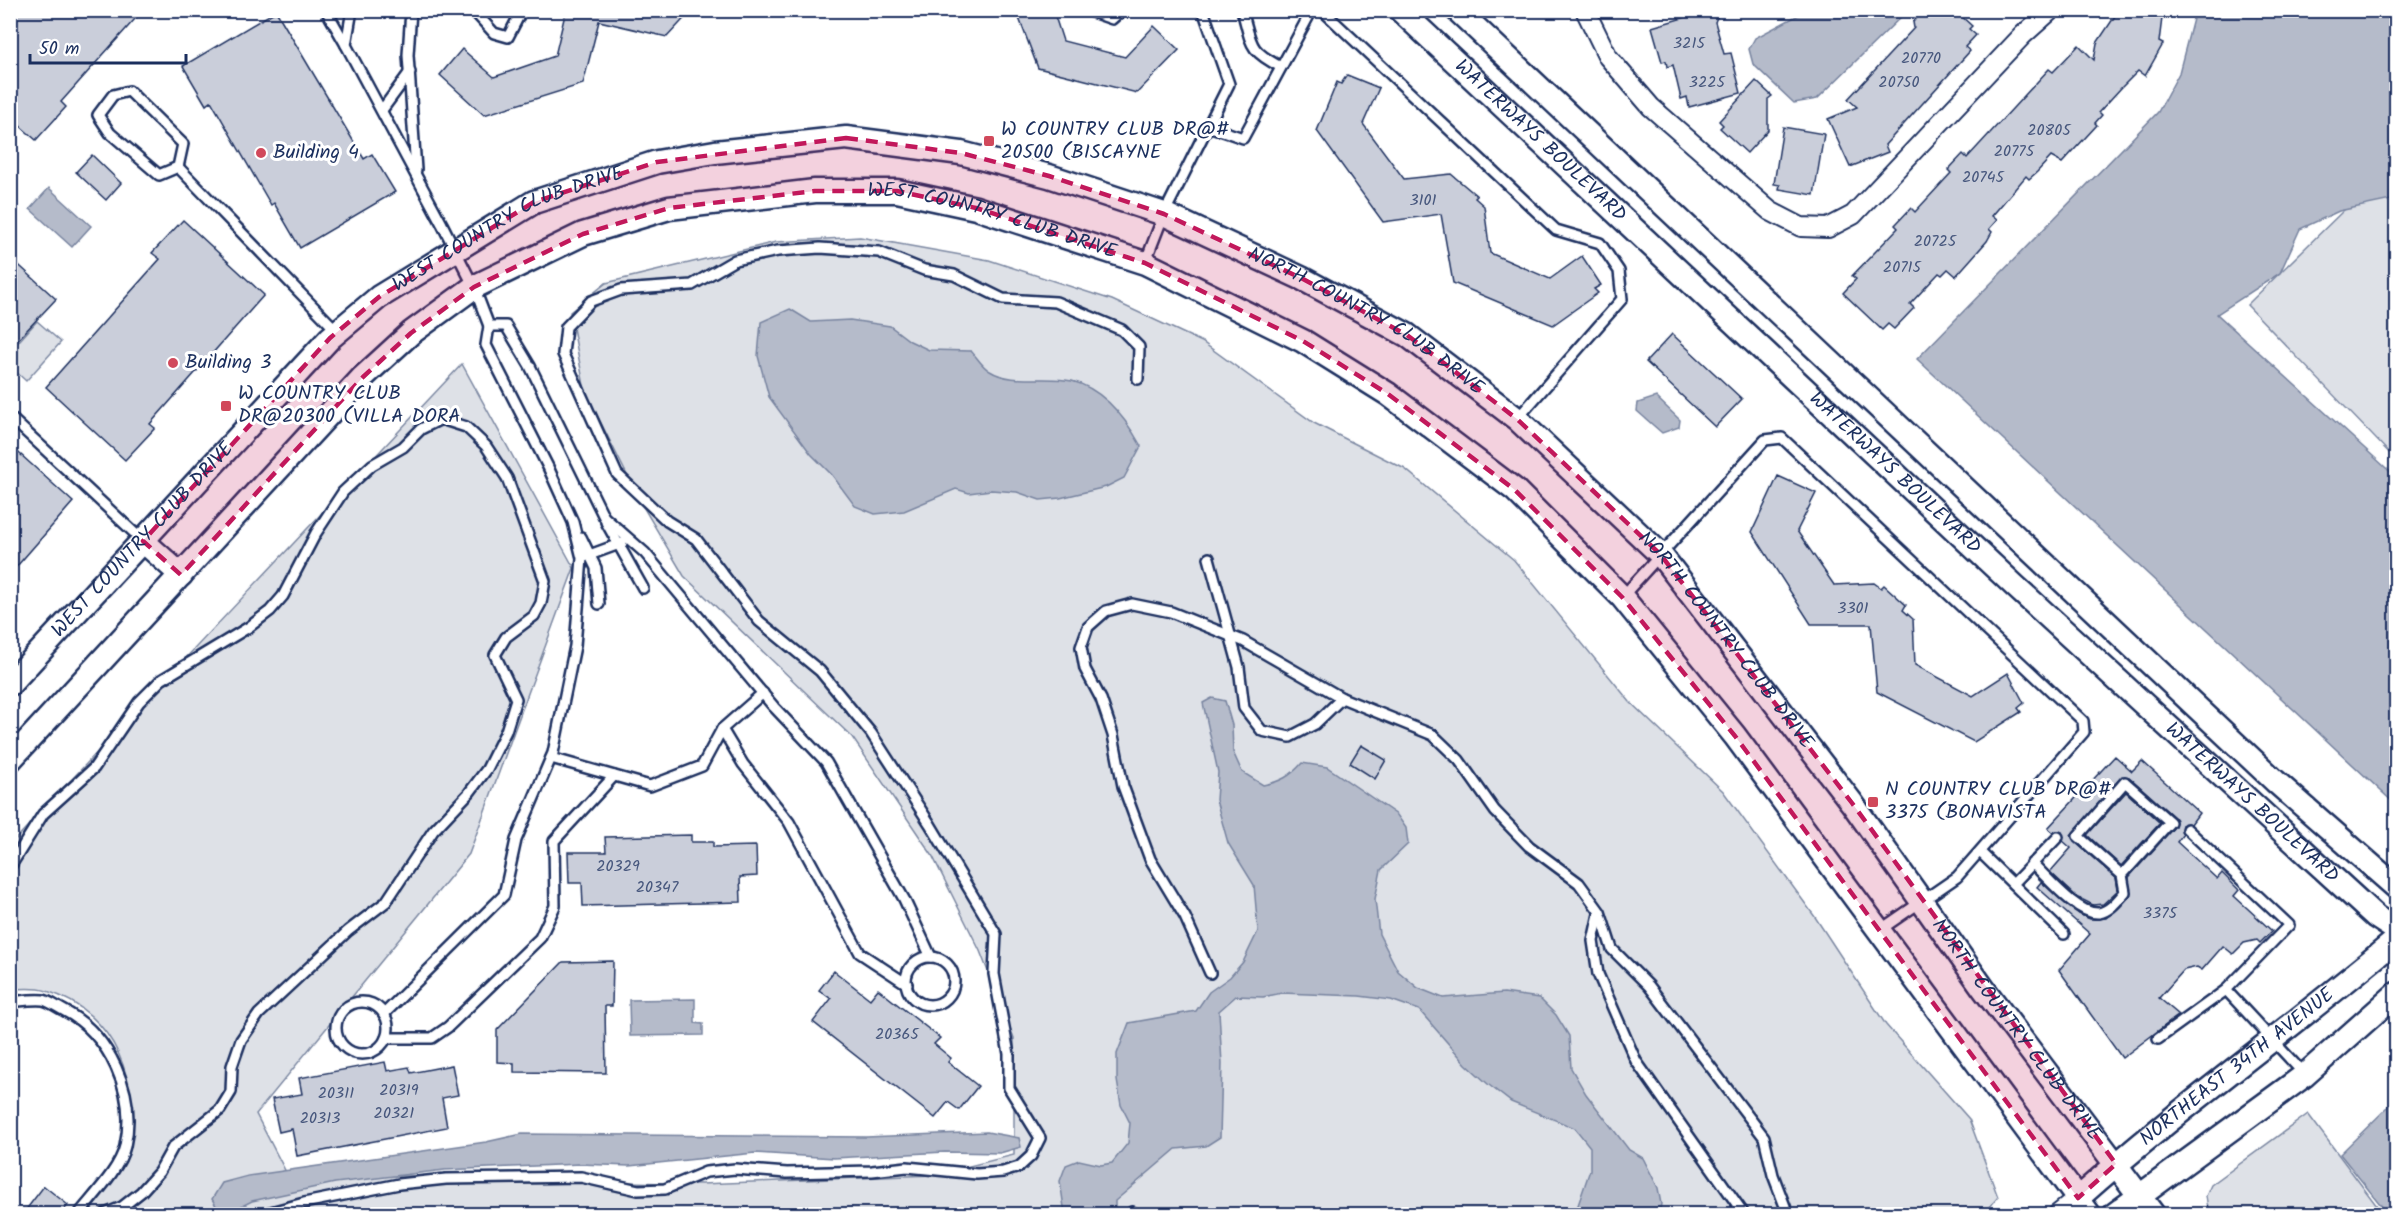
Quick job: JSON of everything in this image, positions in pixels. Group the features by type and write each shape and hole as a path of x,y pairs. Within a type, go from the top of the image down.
{"street":[{"name":"WATERWAYS BOULEVARD","path":"1400,10 2016,587 2376,917 2397,930"},
{"name":"WATERWAYS BOULEVARD","path":"1457,10 2266,773 2397,887"},
{"path":"1585,10 1608,57 1651,107 1770,211 1801,227 1828,228 1853,215 2023,35 2052,10"},
{"name":"WEST COUNTRY CLUB DRIVE","path":"10,684 338,332 379,297 534,202 657,162 716,152 846,138 961,153 1049,176 1164,214"},
{"name":"WEST COUNTRY CLUB DRIVE","path":"10,760 363,377 411,333 474,287 583,234 669,208 815,191 897,191 976,208 1145,263"},
{"name":"NORTH COUNTRY CLUB DRIVE","path":"1164,214 1301,278 1407,335 1517,418 1660,554 1852,803 1922,902 2147,1206"},
{"path":"1145,263 1303,341 1388,394 1515,490 1622,597 1736,736 1878,931 2084,1206 2058,1215"},
{"path":"142,541 181,575"},
{"name":"NORTHEAST 34TH AVENUE","path":"2084,1206 2116,1164 2271,1039 2336,992 2397,940"},
{"path":"2115,1215 2147,1206 2305,1075 2397,994"}],"lane":[{"path":"326,10 474,287 489,326 486,345 548,467 586,557 596,568 599,604"},
{"path":"346,45 352,10"},
{"path":"411,10 408,24 416,175"},
{"path":"473,10 494,33 508,37 522,10"},
{"path":"1086,10 1112,19 1122,10"},
{"path":"1145,263 1164,214 1229,84 1203,10"},
{"path":"1242,10 1253,48 1260,56 1281,68"},
{"path":"1208,126 1243,138 1312,10"},
{"path":"1322,10 1556,230 1600,243 1619,271 1622,299 1517,418"},
{"path":"381,110 410,72"},
{"path":"129,91 183,144 178,167 159,175 110,133 98,115 113,95 129,91"},
{"path":"178,167 338,332"},
{"path":"263,1215 304,1203 399,1184 446,1179 581,1178 638,1190 664,1190 706,1172 735,1169 786,1173 935,1168 977,1174 1003,1172 1019,1167 1031,1156 1040,1138 1009,1088 1009,1054 994,974 996,934 871,732 820,671 759,621 696,539 667,521 616,474 563,354 566,327 591,301 621,290 692,285 735,260 778,251 819,248 879,252 924,270 954,275 1003,299 1056,302 1122,330 1139,347 1138,379"},
{"path":"489,326 506,326 530,366 604,517 643,588"},
{"path":"10,417 142,541"},
{"path":"10,867 43,814 94,768 139,702 161,680 249,627 270,611 283,596 316,533 343,492 372,465 403,447 421,429 441,419 466,427 486,446 507,478 545,582 541,603 534,616 506,638 495,655 516,699 506,731 487,769 469,793 433,831 386,902 348,931 259,1014 242,1040 232,1066 231,1092 220,1110 173,1147 159,1172 141,1192 122,1207 105,1215"},
{"path":"1622,597 1765,440 1782,438 2083,721 2084,732 1957,877 1878,931"},
{"path":"604,517 645,553 763,693 826,762 904,899 931,957"},
{"path":"586,557 631,540"},
{"path":"384,1014 504,895 516,840 550,758 574,646 586,557"},
{"path":"1209,558 1239,667 1244,708 1262,731 1290,737 1315,724 1342,698"},
{"path":"1210,973 1185,916 1150,859 1130,810 1113,735 1101,699 1085,669 1081,647 1088,627 1106,611 1132,604 1171,612 1230,636 1288,665 1342,698 1432,735 1459,760 1496,811 1529,846 1579,883 1600,912 1612,950 1649,986 1764,1137 1773,1175 1788,1215"},
{"path":"550,758 650,786 702,766 722,729 763,693"},
{"path":"722,729 743,764 789,822 860,953 907,984 913,997 926,1004 941,1002 947,997 954,984 951,969 946,963 931,957 916,961 910,968 907,984"},
{"path":"386,1038 432,1038 440,1033 540,938 555,906 554,841 614,776"},
{"path":"2032,863 2082,910 2101,913 2113,906 2125,892 2122,875 2078,836 2125,783 2170,822 2122,875"},
{"path":"2158,1039 2226,990 2289,925 2187,829"},
{"path":"2013,884 2058,837"},
{"path":"1980,852 2064,934"},
{"path":"1600,912 1593,941 1598,974 1636,1061 1744,1215"},
{"path":"2226,990 2305,1075"},
{"path":"10,1002 44,1000 72,1014 96,1032 113,1058 128,1110 125,1148 104,1182 79,1215"},
{"path":"353,1003 371,1004 384,1014 387,1022 386,1038 375,1050 359,1053 344,1046 336,1031 340,1014 353,1003"}],"highlighted area":[{"path":"846,138 961,153 1049,176 1164,214 1301,278 1407,335 1517,419 1660,554 1852,803 2116,1164 2078,1198 1735,736 1622,597 1515,490 1388,394 1303,341 1145,263 976,208 897,191 815,191 669,208 583,234 474,287 411,333 363,377 181,575 143,541 330,338 379,297 534,202 657,162"}],"shaded area":[{"path":"2396,159 2396,460 2247,305"},
{"path":"860,237 989,260 1112,300 1202,342 1314,423 1405,469 1514,560 1630,702 1723,791 1815,917 1886,1025 1969,1119 1998,1197 1984,1214 89,1214 114,1175 125,1150 130,1125 130,1100 126,1076 119,1054 107,1034 91,1016 71,1001 47,991 11,989 10,845 462,364 574,568 469,854 256,1114 288,1176 414,1176 701,1184 933,1175 1014,1155 1014,1038 980,951 932,855 852,737 684,576 642,505 585,391 570,312 606,283 776,242"},
{"path":"37,321 61,342 26,381 11,367 11,350"},
{"path":"2308,1114 2383,1214 2209,1214 2206,1196 2211,1185"}],"water":[{"path":"1806,11 1907,11 1817,99 1794,103 1753,64 1749,49 1755,38"},
{"path":"2195,11 2396,11 2396,199 2339,211 2300,229 2280,273 2217,314 2396,477 2396,805 1917,359 2158,112 2179,73"},
{"path":"49,188 91,226 72,247 30,209"},
{"path":"790,309 811,322 850,320 890,326 910,341 929,350 971,351 984,367 1008,378 1062,379 1083,385 1112,406 1141,446 1124,478 1106,487 1060,498 1040,500 1017,492 991,490 969,493 956,489 904,511 875,514 855,506 832,475 811,454 769,397 758,356 761,322"},
{"path":"1656,397 1680,420 1679,427 1662,433 1637,411 1638,403"},
{"path":"1212,698 1225,701 1232,725 1233,752 1242,772 1263,785 1285,778 1302,763 1327,767 1397,815 1406,828 1408,844 1381,870 1375,899 1379,934 1398,971 1418,988 1443,998 1504,993 1539,998 1556,1015 1569,1036 1571,1068 1586,1094 1629,1150 1643,1158 1658,1188 1661,1204 1659,1214 1575,1214 1590,1170 1590,1147 1575,1128 1511,1102 1489,1085 1466,1064 1419,1010 1391,1000 1359,996 1282,993 1263,997 1236,996 1219,1011 1222,1064 1220,1137 1206,1146 1176,1149 1115,1201 1115,1214 1065,1214 1060,1181 1066,1165 1079,1160 1101,1165 1112,1163 1128,1143 1130,1123 1121,1105 1117,1080 1117,1054 1129,1023 1196,1011 1209,992 1230,977 1243,962 1258,931 1254,885 1228,843 1216,800 1218,772 1203,703"},
{"path":"695,999 695,1023 703,1024 703,1035 630,1036 629,1000"},
{"path":"2396,1099 2396,1214 2388,1214 2340,1154"},
{"path":"987,1132 1019,1138 1021,1147 1000,1153 945,1152 834,1158 755,1153 629,1166 580,1164 445,1170 335,1183 252,1201 232,1211 219,1211 212,1199 222,1183 248,1176 486,1142 522,1134 866,1137"}],"building":[{"path":"10,10 143,10 61,102 66,107 36,140 10,117"},
{"path":"566,10 692,10 667,37 599,21 583,84 484,115 440,75 462,49 494,77 555,56"},
{"path":"1016,10 1053,10 1063,41 1125,57 1154,26 1179,50 1137,93 1038,68"},
{"path":"1710,10 1720,10 1715,22 1724,54 1731,53 1741,93 1689,107 1687,97 1681,99 1673,65 1667,67 1666,61 1662,62 1652,27"},
{"path":"1924,10 1932,14 1959,14 1972,26 1969,29 1976,35 1965,47 1970,51 1885,145 1888,152 1850,167 1828,119 1857,107 1848,99 1914,28 1913,22"},
{"path":"2119,10 2163,10 2159,42 2163,44 2145,76 2138,71 2121,88 2099,112 2102,115 2095,123 2097,125 2062,163 2051,157 2029,179 2026,176 1992,216 1997,220 1989,229 1992,232 1987,241 1956,276 1948,269 1942,275 1939,273 1910,304 1914,308 1894,329 1888,324 1882,330 1843,293 1856,279 1852,276 1898,228 1895,225 1911,208 1915,212 1951,173 1948,170 1963,154 1967,158 2049,69 2053,72 2079,45 2094,60 2097,43"},
{"path":"276,11 364,159 372,154 395,192 300,248 274,203 271,205 211,101 206,105 183,66"},
{"path":"1347,75 1379,88 1363,124 1404,179 1451,174 1477,196 1475,198 1484,206 1490,253 1550,279 1582,256 1601,285 1594,289 1598,293 1553,325 1453,283 1441,214 1383,222 1317,131 1337,82 1341,84"},
{"path":"1756,81 1772,96 1768,99 1768,130 1747,153 1720,128 1723,125 1719,121"},
{"path":"1783,127 1824,134 1814,195 1779,189 1780,185 1774,184"},
{"path":"92,155 121,183 106,200 76,172"},
{"path":"183,220 264,295 150,424 155,428 125,460 46,387 160,259 152,253"},
{"path":"10,257 56,299 10,348"},
{"path":"1672,334 1742,399 1715,427 1646,362"},
{"path":"10,445 73,502 10,574"},
{"path":"1778,476 1816,493 1797,531 1834,585 1874,583 1881,588 1884,585 1906,605 1903,610 1913,619 1915,665 1973,696 2008,673 2024,703 2018,708 2021,712 1974,742 1877,692 1871,624 1811,624 1752,532"},
{"path":"1361,745 1386,760 1375,779 1350,763"},
{"path":"2115,756 2132,771 2142,761 2199,813 2191,824 2182,825 2183,834 2177,842 2217,879 2222,873 2239,890 2234,896 2272,931 2260,943 2257,940 2244,943 2233,954 2223,946 2202,970 2197,967 2184,970 2159,998 2179,1015 2122,1058 2059,970 2090,934 2037,887 2041,882 2079,914 2090,919 2106,918 2130,896 2129,877 2175,826 2174,817 2129,777 2122,776 2071,835 2074,841 2116,878 2118,890 2103,904 2093,905 2077,897 2050,872 2071,848 2063,841 2062,832 2053,832 2048,828"},
{"path":"2126,792 2160,823 2121,866 2087,835"},
{"path":"691,835 691,842 713,842 713,847 756,846 757,876 740,877 741,902 583,906 582,883 569,883 568,852 606,852 605,837"},
{"path":"613,961 612,1006 605,1006 606,1073 514,1072 514,1063 497,1062 497,1030 563,962"},
{"path":"834,971 870,999 878,989 940,1038 934,1044 951,1058 948,1062 978,1086 959,1110 948,1102 935,1118 813,1022 831,999 819,990"},
{"path":"385,1062 387,1071 409,1067 411,1073 452,1065 458,1095 442,1098 447,1127 297,1156 292,1129 279,1132 272,1099 302,1094 299,1078"},
{"path":"44,1186 68,1205 60,1215 22,1215"}],"place":[{"name":"W COUNTRY CLUB DR@# 20500 (BISCAYNE","path":"989,141"},
{"name":"Building 4","path":"261,153"},
{"name":"Building 3","path":"173,363"},
{"name":"W COUNTRY CLUB DR@20300 (VILLA DORA","path":"226,406"},
{"name":"N COUNTRY CLUB DR@# 3375 (BONAVISTA","path":"1873,802"}]}
